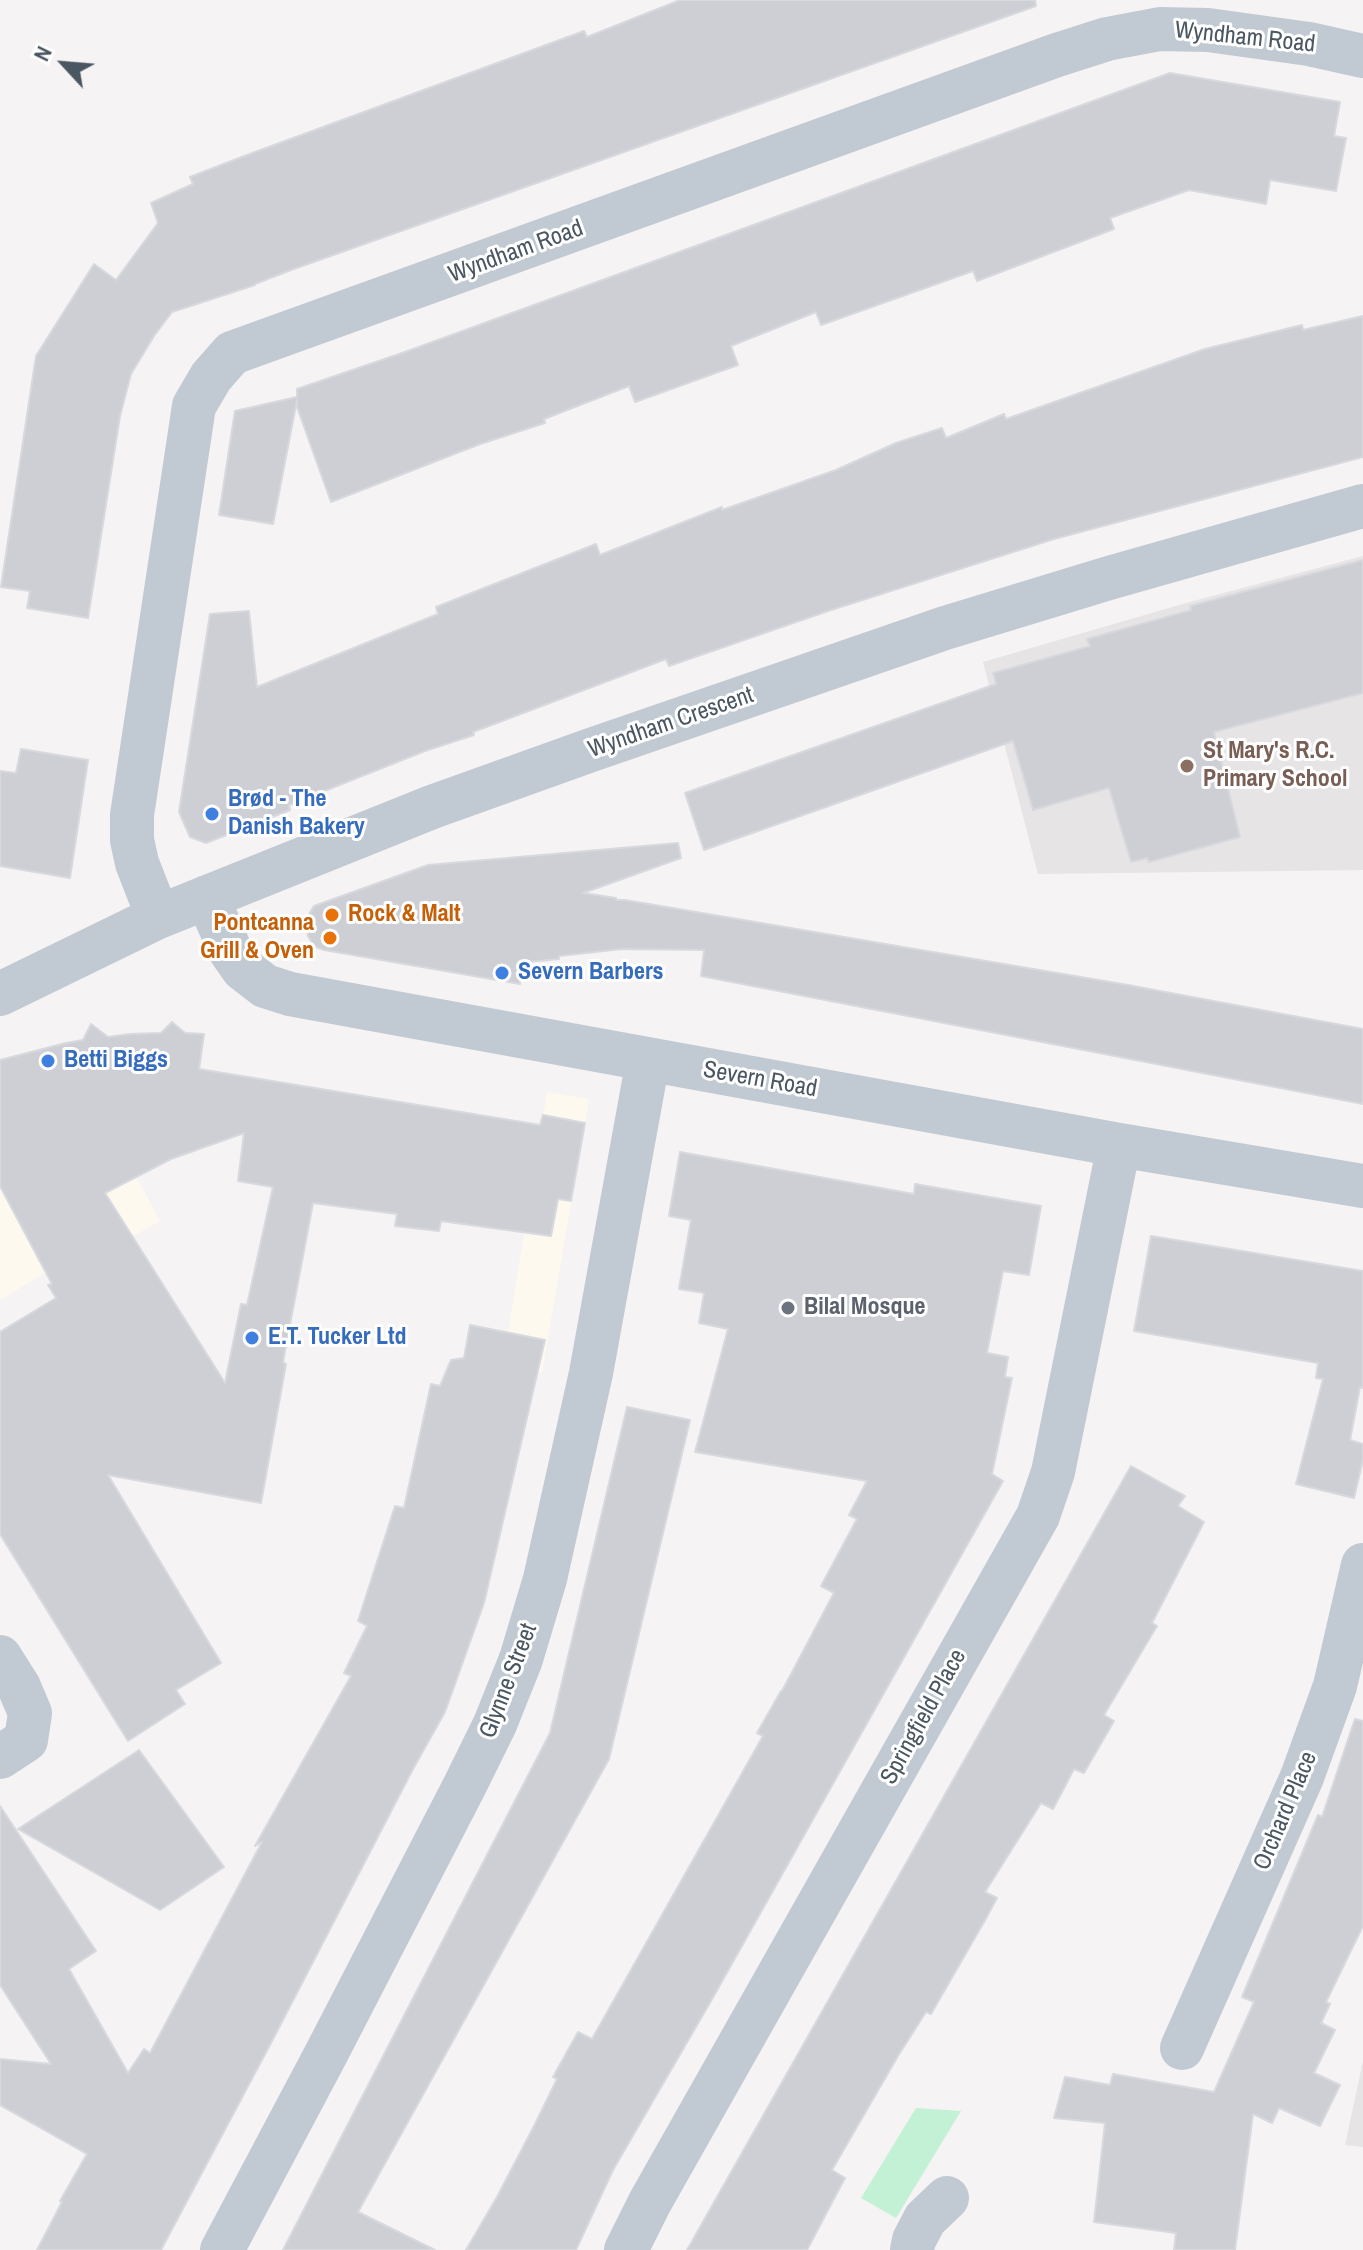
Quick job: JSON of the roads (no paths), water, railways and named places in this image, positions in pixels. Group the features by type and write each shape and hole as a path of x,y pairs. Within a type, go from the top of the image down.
{"street":[{"name":"Wyndham Road","path":"158,917 137,863 132,840 132,815 194,406 211,377 232,353 1107,39 1160,29 1208,30 1309,44 1363,56"},
{"name":"Wyndham Crescent","path":"0,994 158,917 432,807 591,750 945,628 1363,506"},
{"name":"Severn Road","path":"207,897 231,952 243,969 265,986 290,994 1119,1145 1363,1186"},
{"name":"Glynne Street","path":"222,2250 471,1772 495,1724 521,1659 545,1579 591,1373 648,1060"},
{"name":"Springfield Place","path":"626,2250 650,2202 1038,1516 1053,1472 1119,1145"},
{"name":"Orchard Place","path":"1182,2048 1302,1777 1335,1686 1363,1565"},
{"path":"0,1657 19,1687 30,1713 26,1740 0,1757"},
{"path":"912,2250 925,2219 947,2198"}],"place":[{"name":"St Mary's R.C. Primary School","path":"1187,766"},
{"name":"Brød - The Danish Bakery","path":"212,814"},
{"name":"Rock & Malt","path":"332,915"},
{"name":"Pontcanna Grill & Oven","path":"330,938"},
{"name":"Severn Barbers","path":"502,973"},
{"name":"Betti Biggs","path":"48,1061"},
{"name":"Bilal Mosque","path":"788,1308"},
{"name":"E.T. Tucker Ltd","path":"252,1338"}]}
